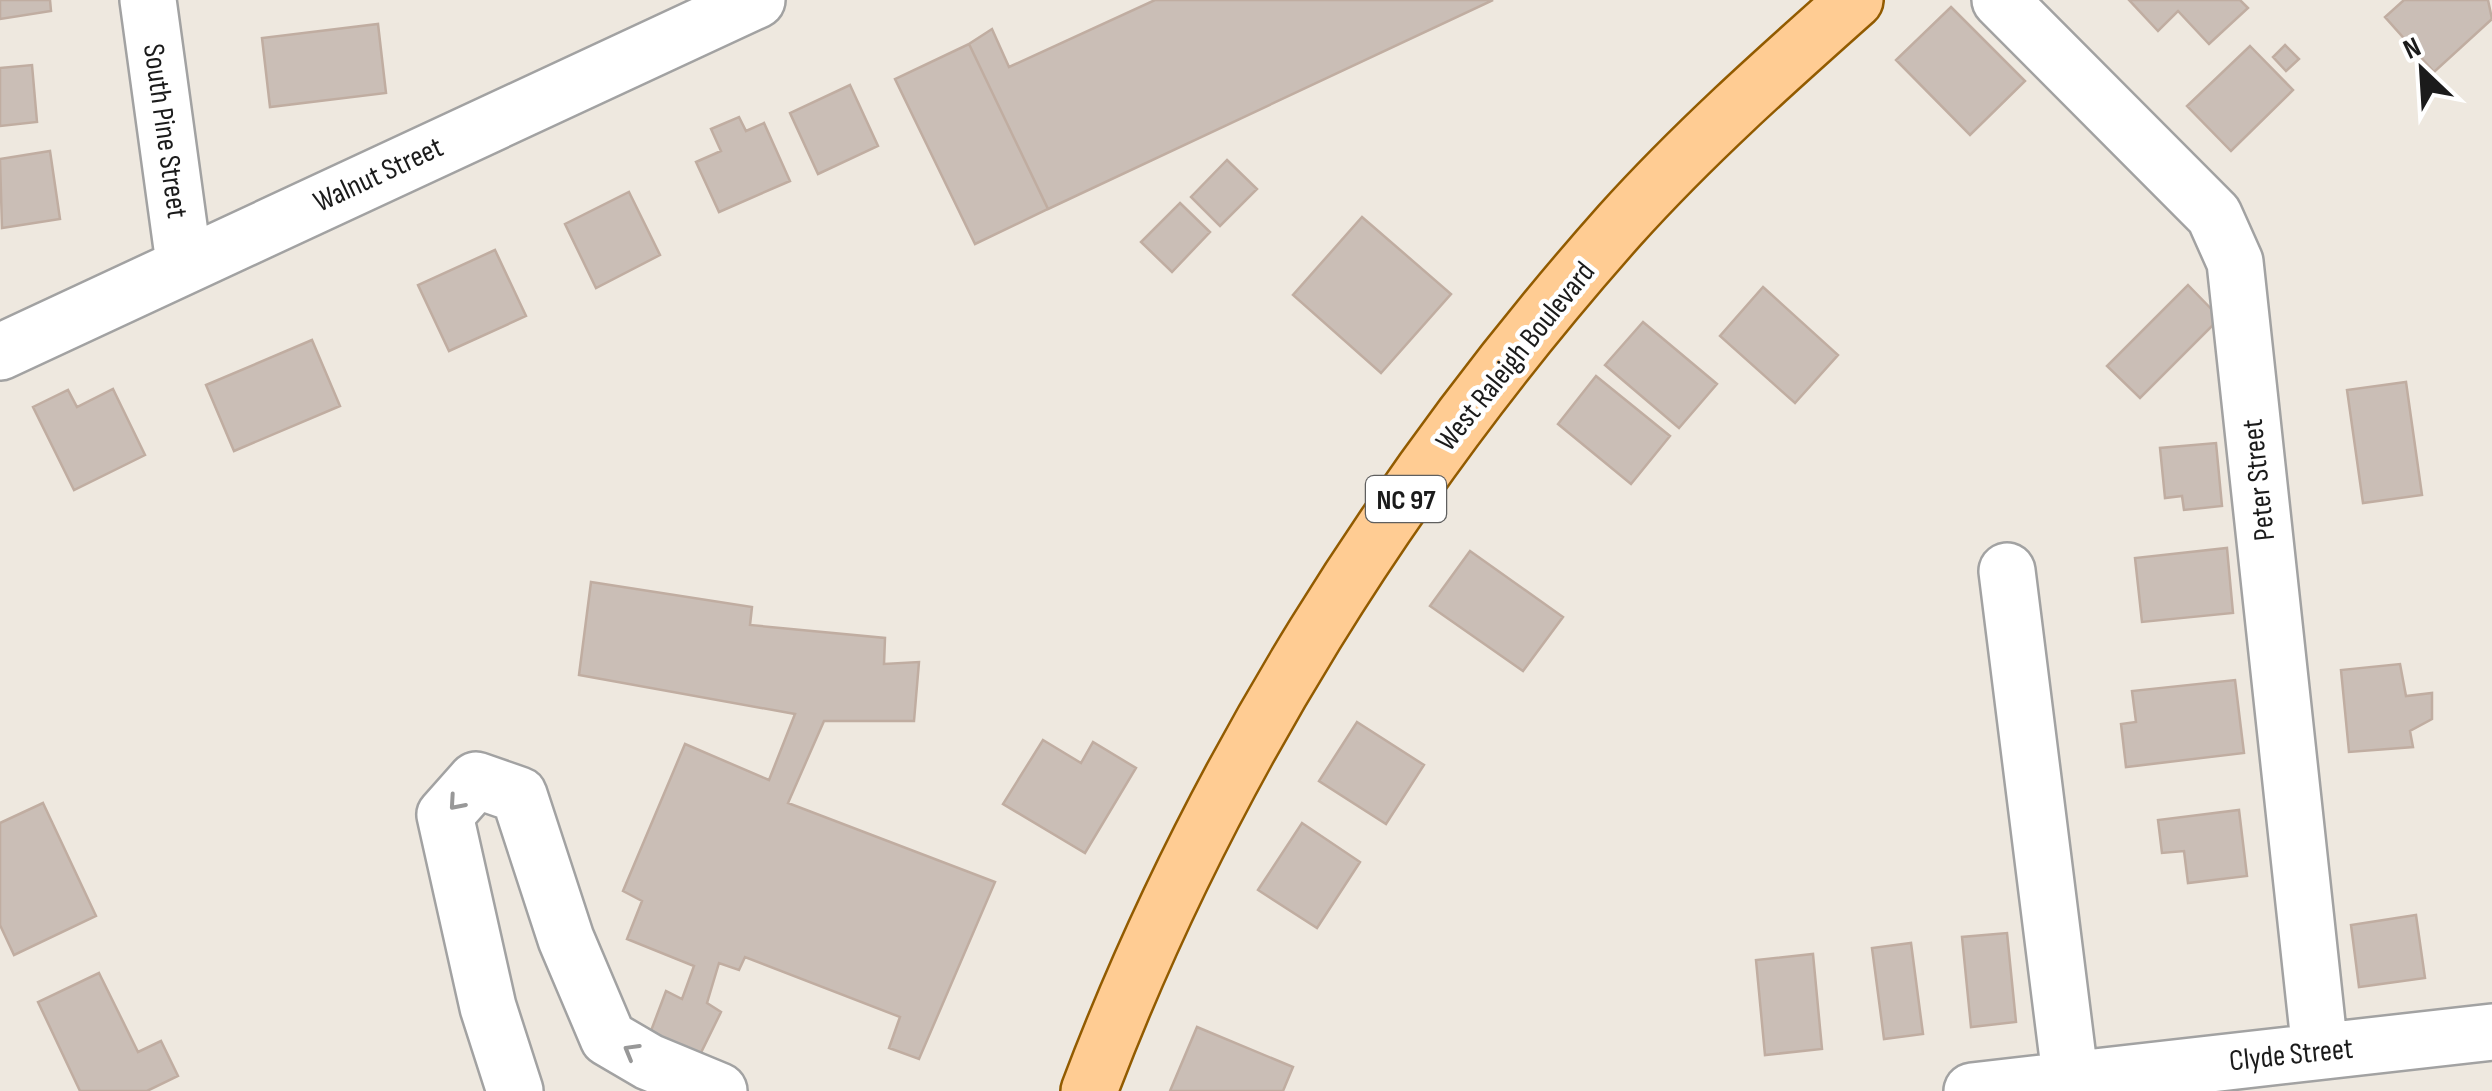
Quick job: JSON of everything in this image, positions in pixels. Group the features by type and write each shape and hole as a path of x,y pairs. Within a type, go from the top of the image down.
{"main road":[{"name":"West Raleigh Boulevard","path":"1089,1091 1132,978 1283,684 1441,445 1620,226 1708,134 1855,0"}],"street":[{"name":"South Pine Street","path":"148,0 184,263"},
{"name":"Walnut Street","path":"0,352 184,263 757,0"},
{"name":"Peter Street","path":"2000,0 2214,215 2235,262 2320,1051"},
{"path":"2008,571 2071,1085"},
{"path":"516,1091 488,1007 445,814 476,780 518,795 566,939 608,1038 648,1062 720,1091"},
{"name":"Clyde Street","path":"1972,1091 2071,1085 2492,1032"}],"building":[{"path":"0,0 50,0 51,11 0,19"},
{"path":"1155,0 1493,0 1048,209 969,44 992,29 1009,67"},
{"path":"2129,0 2240,0 2248,8 2209,44 2178,11 2158,31"},
{"path":"2404,0 2488,0 2492,19 2434,72 2385,17"},
{"path":"1951,7 2025,81 1970,135 1896,60"},
{"path":"378,24 386,93 270,107 262,38"},
{"path":"969,44 1048,209 975,244 895,79"},
{"path":"2285,45 2299,59 2286,71 2273,57"},
{"path":"2250,46 2293,90 2231,151 2187,106"},
{"path":"32,65 37,122 0,126 0,68"},
{"path":"850,85 878,146 818,174 790,113"},
{"path":"739,117 746,131 764,123 790,181 719,212 696,162 721,151 711,129"},
{"path":"50,151 60,219 2,228 0,159"},
{"path":"1227,160 1257,189 1220,226 1191,197"},
{"path":"629,192 660,255 596,288 565,224"},
{"path":"1180,203 1210,232 1172,272 1141,242"},
{"path":"1362,217 1451,294 1381,373 1293,295"},
{"path":"495,250 526,316 449,351 418,285"},
{"path":"2188,285 2220,318 2140,398 2107,366"},
{"path":"1763,287 1838,355 1795,403 1720,336"},
{"path":"1643,322 1717,384 1679,428 1605,365"},
{"path":"312,340 340,406 234,451 206,385"},
{"path":"1596,376 1670,436 1631,484 1558,424"},
{"path":"2406,382 2422,495 2363,503 2347,390"},
{"path":"113,389 145,455 74,490 33,407 68,390 77,407"},
{"path":"2216,443 2222,506 2184,510 2182,496 2165,498 2160,448"},
{"path":"2227,548 2233,613 2142,622 2135,558"},
{"path":"1470,551 1563,617 1523,671 1430,606"},
{"path":"591,582 752,607 750,625 885,638 884,664 919,662 914,721 824,721 788,803 995,882 919,1059 889,1048 900,1017 745,957 739,970 719,963 707,1003 721,1012 692,1071 643,1052 666,991 682,999 694,966 627,939 642,901 623,891 685,744 769,780 795,714 579,675"},
{"path":"2400,664 2406,696 2432,693 2432,719 2410,731 2413,747 2349,752 2341,670"},
{"path":"2235,680 2244,753 2126,767 2121,724 2136,722 2132,691"},
{"path":"1357,722 1424,765 1386,824 1319,781"},
{"path":"1043,740 1081,763 1093,742 1136,768 1085,853 1003,804"},
{"path":"43,803 96,916 14,955 0,925 0,823"},
{"path":"2239,810 2247,876 2188,883 2184,851 2162,853 2158,820"},
{"path":"1302,823 1360,862 1317,928 1258,890"},
{"path":"2416,915 2425,978 2359,987 2351,925"},
{"path":"2007,933 2016,1022 1971,1027 1962,937"},
{"path":"1911,943 1923,1034 1884,1039 1872,948"},
{"path":"1813,954 1822,1049 1765,1055 1756,960"},
{"path":"99,973 138,1052 161,1041 178,1076 147,1091 80,1091 38,1002"},
{"path":"1197,1027 1293,1067 1283,1091 1170,1091"}]}
